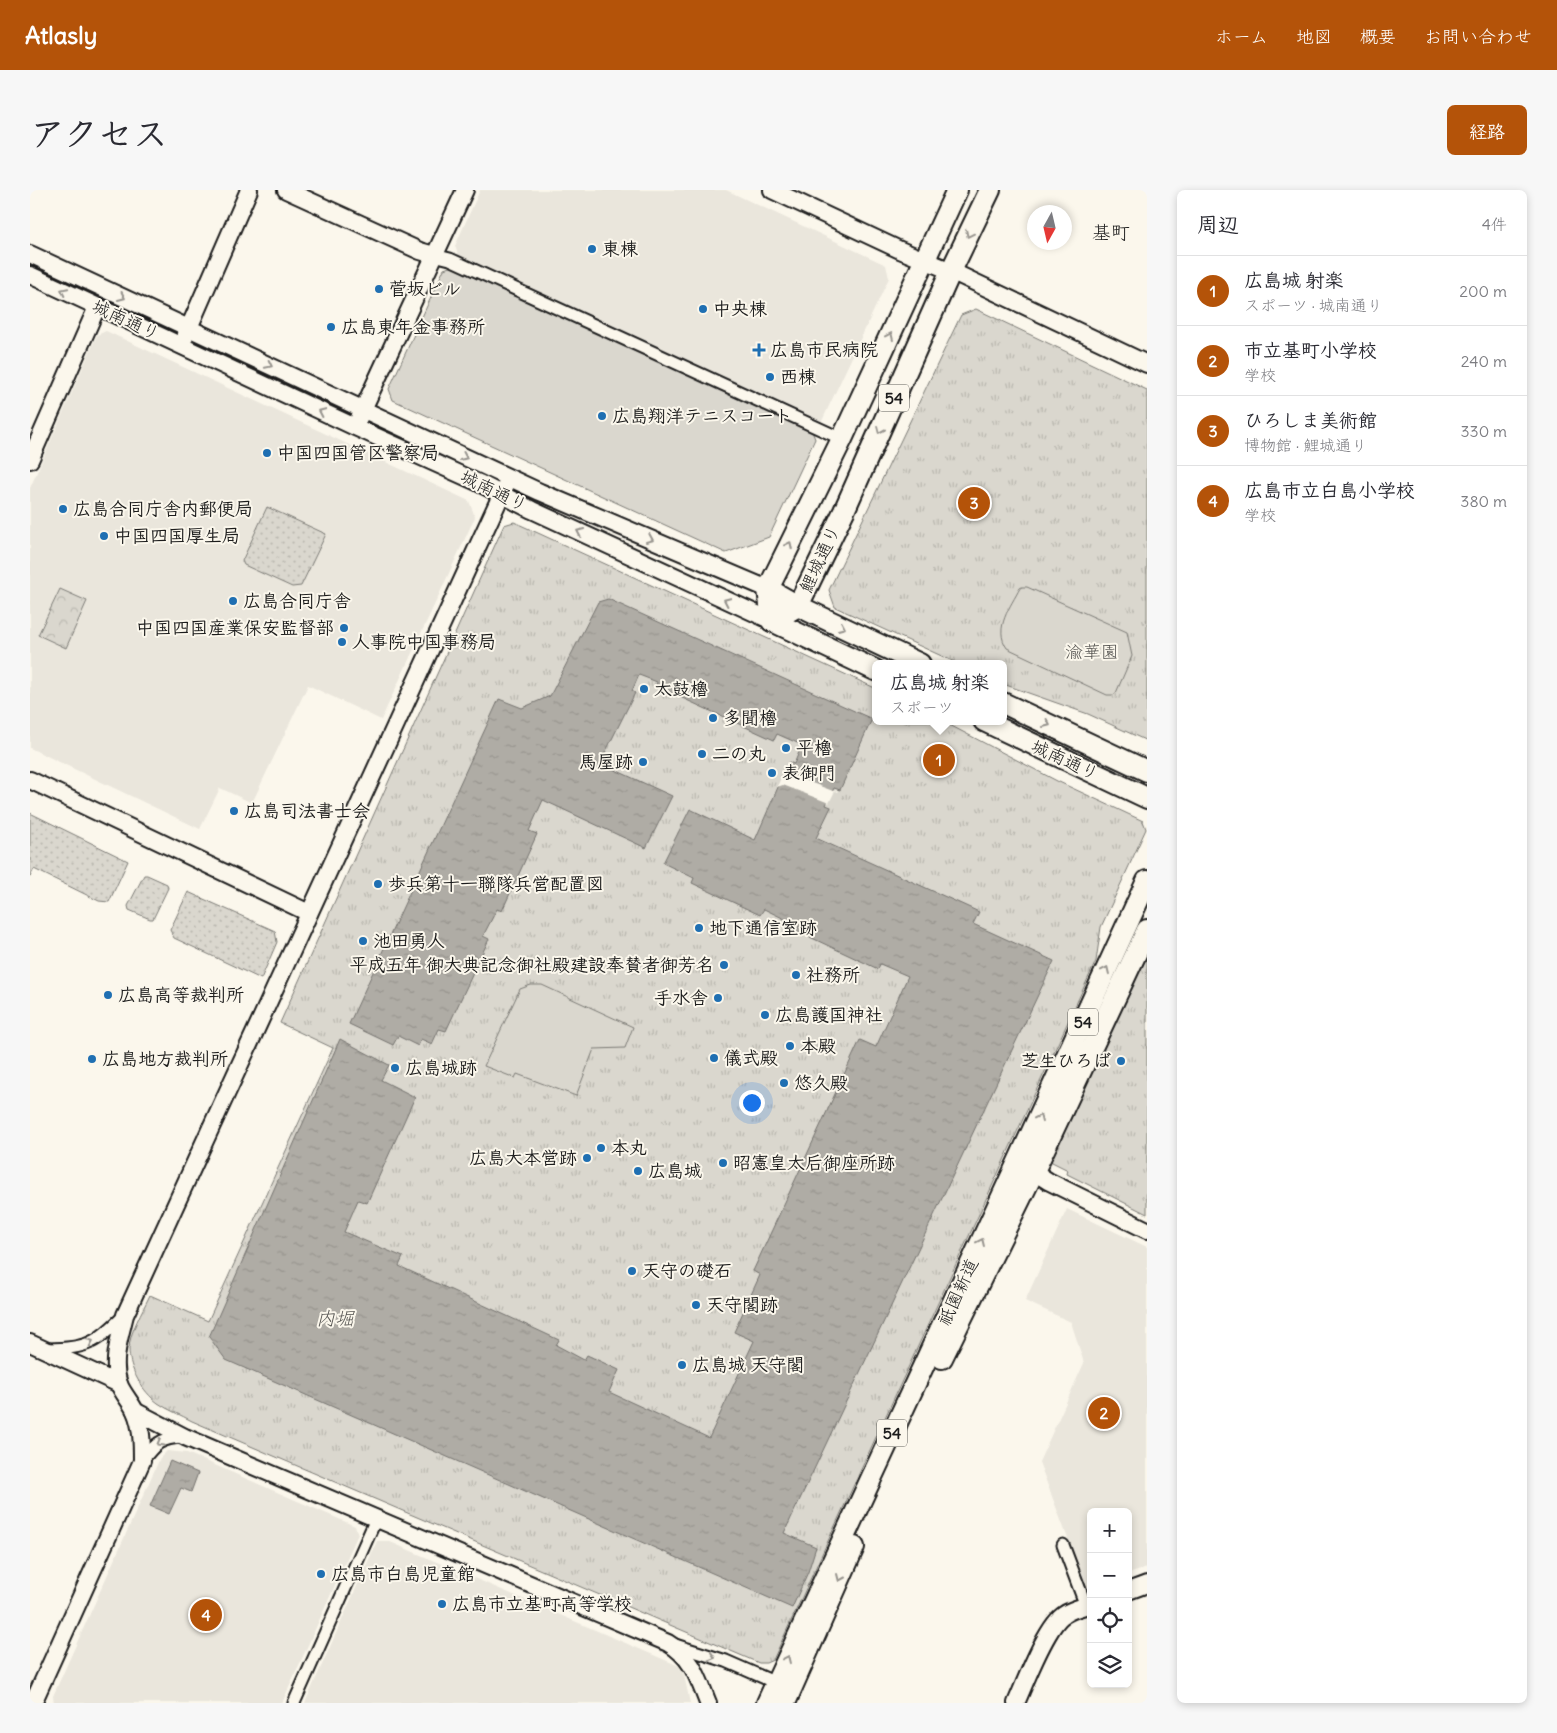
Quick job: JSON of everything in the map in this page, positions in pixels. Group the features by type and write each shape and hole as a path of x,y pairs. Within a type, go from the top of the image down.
{"highway":[{"name":"鯉城通り","path":"768,589 842,440 957,190"},
{"name":"鯉城通り","path":"772,621 798,606 844,511 951,272 990,190"},
{"path":"768,589 798,606 912,660"},
{"path":"768,589 772,621"},
{"name":"城南通り","path":"772,621 872,669"},
{"name":"城南通り","path":"1007,705 1147,771"},
{"name":"城南通り","path":"992,725 1147,798"},
{"name":"祇園新道","path":"785,1703 883,1483 949,1344 1147,881"},
{"name":"祇園新道","path":"766,1703 1026,1166 1147,930"}],"street":[{"path":"182,346 249,190"},
{"path":"286,190 420,251 459,263 842,440"},
{"path":"355,427 465,190"},
{"path":"772,190 1147,364"},
{"name":"城南通り","path":"30,254 509,478 768,589"},
{"name":"城南通り","path":"30,275 772,621"},
{"path":"30,460 97,307"},
{"path":"142,1461 140,1428 135,1411 119,1384 117,1355 125,1315 509,478"},
{"path":"30,780 309,913"},
{"path":"1026,1166 1048,1181 1147,1230"},
{"path":"46,1349 67,1349 90,1343 101,1337 125,1315"},
{"path":"30,1342 119,1384"},
{"path":"135,1411 185,1437 668,1644 679,1650 688,1659 695,1670 708,1703"},
{"path":"34,1703 142,1461 155,1444 169,1438 185,1437"},
{"path":"294,1703 376,1519"},
{"path":"1063,1545 1087,1603"},
{"path":"1132,1590 1147,1584"},
{"path":"1016,1703 1055,1623 1064,1614 1087,1605"},
{"path":"668,1644 726,1662 776,1683"}],"shaded area":[{"name":"広島市民病院","path":"480,190 726,190 886,265 889,278 821,423 459,257 455,246"},
{"name":"広島合同庁舎","path":"106,331 469,501 475,517 381,720 308,685 252,803 220,788 200,829 30,748 30,488 97,335"},
{"path":"1067,1209 1147,1247 1147,1568 1132,1573 1132,1508 1087,1508 1087,1589 1039,1462 1084,1363 1071,1322 1025,1301"},
{"path":"167,1451 187,1453 355,1526 358,1534 282,1703 54,1703 53,1696 160,1458"},
{"name":"広島市立基町高等学校","path":"377,1541 388,1541 679,1666 684,1675 690,1703 305,1703"}],"green space":[{"name":"広島翔洋テニスコート","path":"452,266 812,431 815,439 769,537 726,553 393,400 389,389 444,269"},
{"path":"976,309 1147,390 1147,741 1088,714 1007,685 1007,660 950,660 835,607 829,590 961,315"},
{"path":"267,507 326,534 301,586 292,587 244,565 242,561"},
{"name":"広島城","path":"514,522 872,687 872,725 950,725 1057,781 1143,821 1146,829 1101,927 1096,961 773,1660 766,1663 759,1663 192,1421 166,1408 152,1398 142,1386 131,1364 129,1349 131,1336 150,1295 208,1321 333,1048 280,1023 504,525"},
{"name":"渝華園","path":"1022,587 1027,587 1127,632 1132,656 1116,693 1107,695 1007,648 1003,640 1003,625 1008,610"},
{"path":"60,589 87,601 66,648 38,635"},
{"path":"30,813 128,861 109,902 99,901 34,869 30,877"},
{"path":"144,875 167,884 168,888 153,919 129,910 128,906"},
{"path":"188,892 275,931 277,942 261,979 174,938 170,930"},
{"name":"芝生ひろば","path":"1147,954 1147,1214 1067,1174 1068,1170 1052,1162 1050,1159"},
{"path":"531,985 542,985 633,1027 625,1048 594,1049 576,1096 517,1074 515,1078 484,1066 520,989"}],"water":[{"name":"内堀","path":"608,599 872,719 840,790 834,788 826,805 831,807 816,838 979,912 973,924 1054,961 784,1533 816,1547 808,1572 792,1608 226,1360 209,1337 340,1039 389,1065 381,1080 415,1097 367,1203 358,1200 344,1232 403,1257 399,1266 559,1340 556,1345 584,1360 587,1355 619,1370 609,1392 709,1438 754,1341 734,1332 760,1275 753,1271 860,1040 876,1047 908,976 880,964 878,969 797,931 799,926 764,909 760,915 692,883 694,878 663,863 690,809 755,840 789,762 794,764 802,745 777,734 774,740 656,686 657,682 639,675 632,691 635,693 600,763 672,796 646,848 543,800 529,831 537,834 502,911 497,909 483,936 489,939 446,1031 439,1029 432,1044 421,1039 418,1046 398,1036 393,1045 349,1024 499,699 522,708 550,696 598,602"},
{"path":"170,1461 198,1473 191,1492 181,1488 169,1514 150,1506"}],"pier":[{"path":"785,768 788,774 833,791 838,790 837,792 835,791 829,803 783,785 777,787"}],"place":[{"name":"東棟","path":"592,249"},
{"name":"菅坂ビル","path":"379,289"},
{"name":"中央棟","path":"703,309"},
{"name":"広島東年金事務所","path":"331,327"},
{"name":"広島市民病院","path":"759,350"},
{"name":"西棟","path":"770,377"},
{"name":"広島翔洋テニスコート","path":"602,416"},
{"name":"中国四国管区警察局","path":"267,453"},
{"name":"ひろしま美術館","path":"974,503"},
{"name":"広島合同庁舎内郵便局","path":"63,509"},
{"name":"中国四国厚生局","path":"104,536"},
{"name":"広島合同庁舎","path":"233,601"},
{"name":"中国四国産業保安監督部","path":"344,628"},
{"name":"人事院中国事務局","path":"342,642"},
{"name":"太鼓櫓","path":"644,689"},
{"name":"多聞櫓","path":"713,718"},
{"name":"平櫓","path":"786,748"},
{"name":"二の丸","path":"702,754"},
{"name":"広島城 射楽","path":"939,760"},
{"name":"馬屋跡","path":"643,762"},
{"name":"表御門","path":"772,773"},
{"name":"広島司法書士会","path":"234,811"},
{"name":"歩兵第十一聯隊兵営配置図","path":"378,884"},
{"name":"地下通信室跡","path":"699,928"},
{"name":"池田勇人","path":"363,941"},
{"name":"平成五年 御大典記念御社殿建設奉賛者御芳名","path":"724,965"},
{"name":"社務所","path":"796,975"},
{"name":"広島高等裁判所","path":"108,995"},
{"name":"手水舎","path":"718,998"},
{"name":"広島護国神社","path":"765,1015"},
{"name":"本殿","path":"790,1046"},
{"name":"儀式殿","path":"714,1058"},
{"name":"広島地方裁判所","path":"92,1059"},
{"name":"芝生ひろば","path":"1121,1061"},
{"name":"広島城跡","path":"395,1068"},
{"name":"悠久殿","path":"784,1083"},
{"name":"本丸","path":"601,1148"},
{"name":"広島大本営跡","path":"587,1158"},
{"name":"昭憲皇太后御座所跡","path":"723,1163"},
{"name":"広島城","path":"638,1171"},
{"name":"天守の礎石","path":"632,1271"},
{"name":"天守閣跡","path":"696,1305"},
{"name":"広島城 天守閣","path":"682,1365"},
{"name":"市立基町小学校","path":"1104,1413"},
{"name":"広島市白島児童館","path":"321,1574"},
{"name":"広島市立基町高等学校","path":"442,1604"},
{"name":"広島市立白島小学校","path":"206,1615"}],"district":[{"name":"基町","path":"1111,232"}]}
